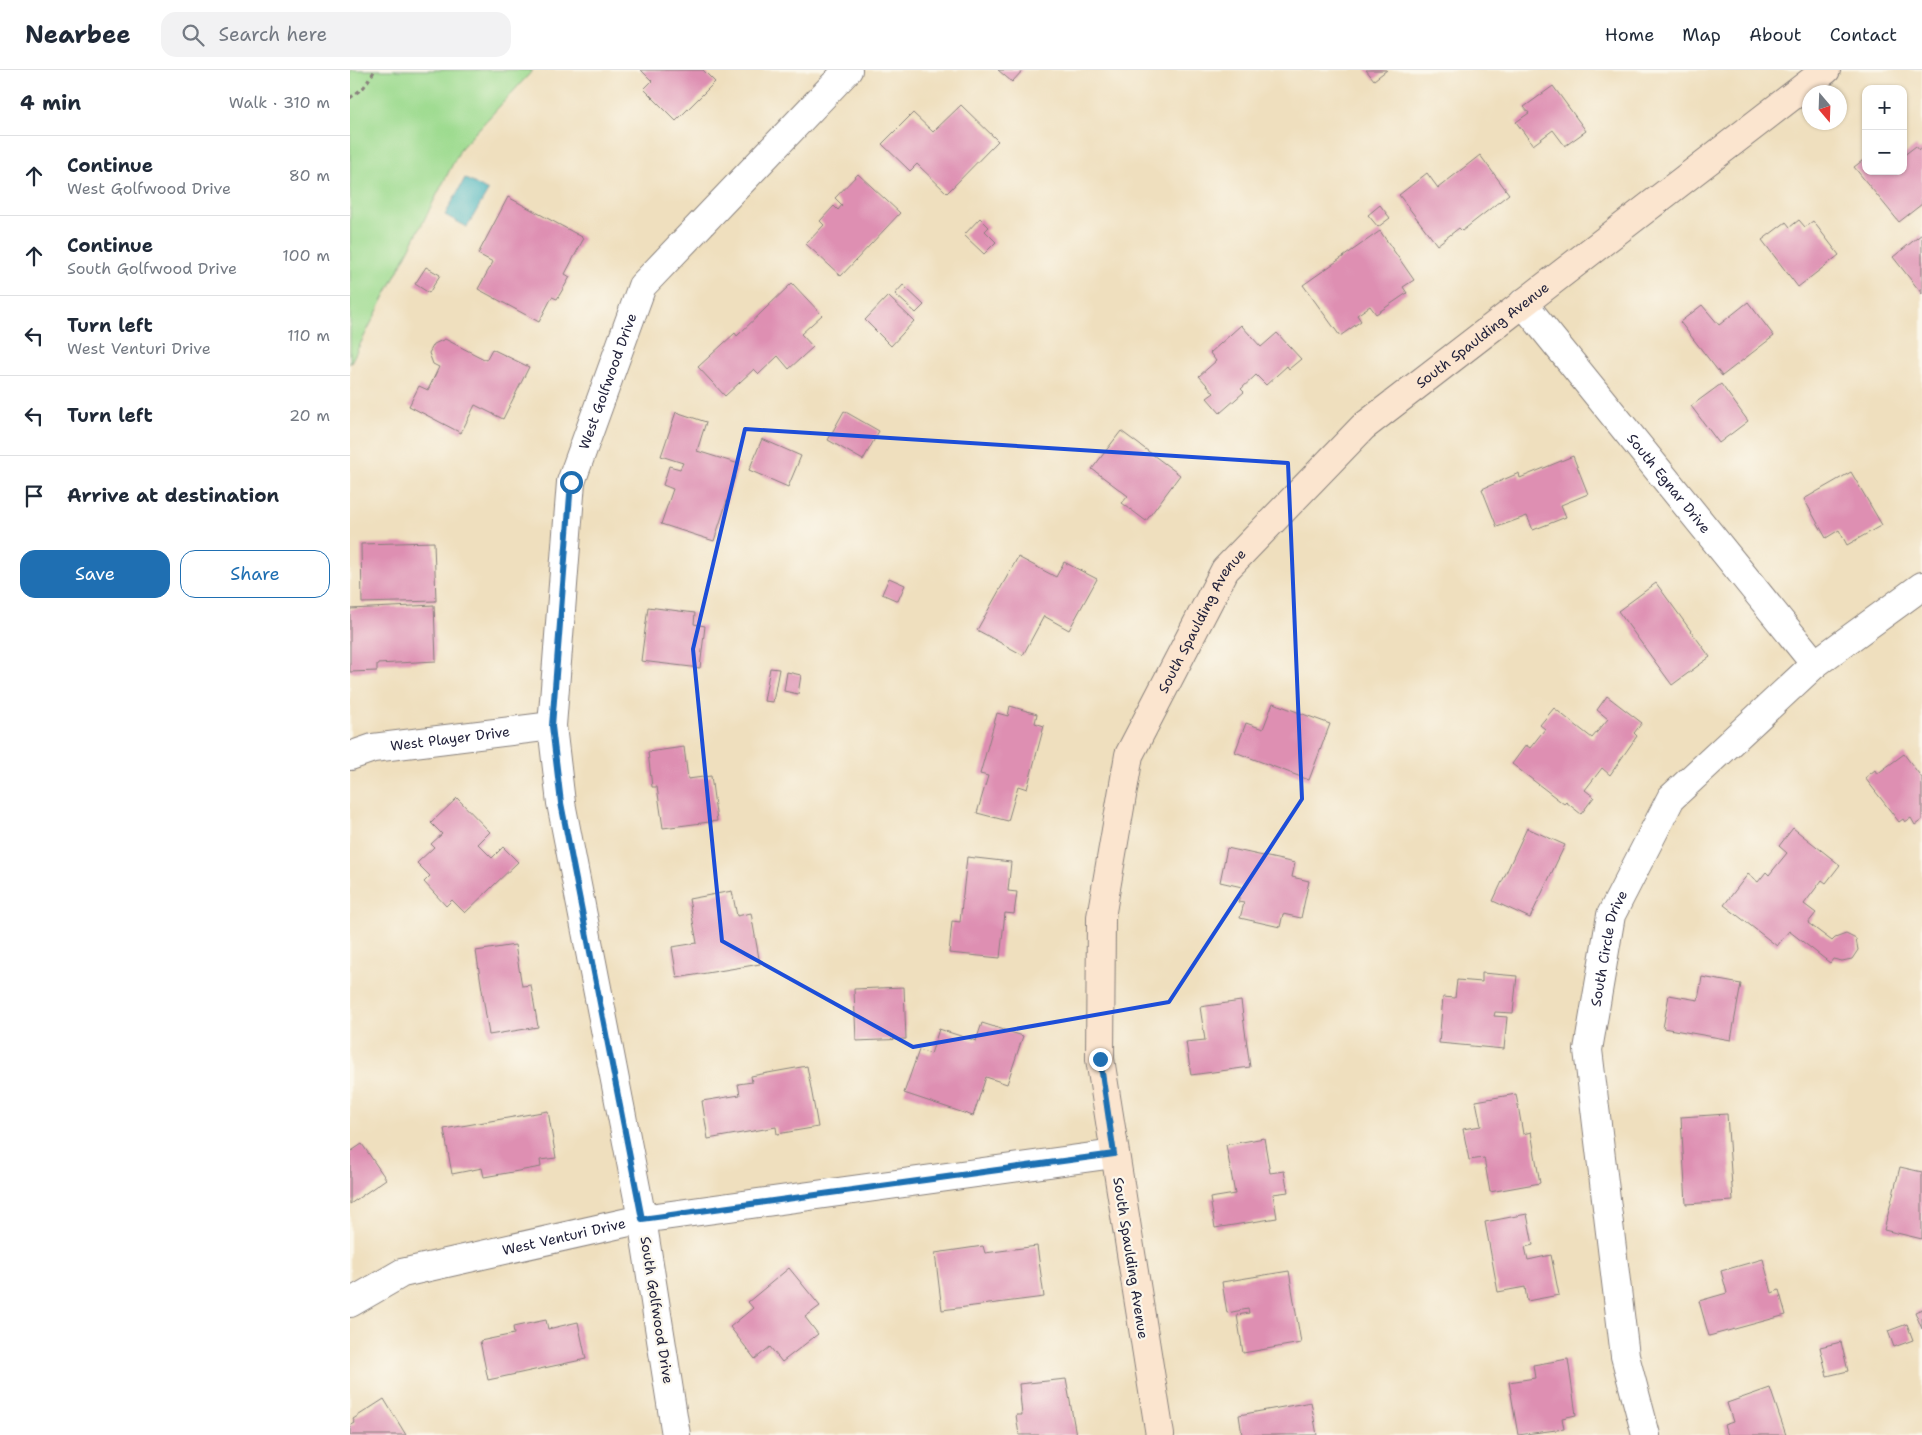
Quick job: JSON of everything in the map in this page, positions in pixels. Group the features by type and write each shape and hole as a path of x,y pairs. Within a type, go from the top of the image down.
{"street":[{"name":"West Golfwood Drive","path":"561,803 552,726 571,482 642,286 848,70"},
{"name":"South Spaulding Avenue","path":"1160,1435 1100,1059 1101,917 1130,755 1225,570 1363,427 1826,70"},
{"name":"South Egnar Drive","path":"1523,303 1815,664"},
{"name":"South Circle Drive","path":"1646,1435 1625,1356 1588,1050 1611,915 1671,798 1815,664 1922,586"},
{"name":"West Player Drive","path":"350,756 373,748 552,726"},
{"name":"South Golfwood Drive","path":"561,803 642,1219 676,1435"},
{"name":"West Venturi Drive","path":"350,1302 402,1273 642,1219 1114,1154"}],"path":[{"path":"350,98 364,86 375,70"}],"highlighted area":[{"path":"745,429 1288,463 1302,799 1169,1002 913,1047 722,941 693,649"}],"green space":[{"path":"350,70 533,70 461,148 350,364"}],"water":[{"path":"465,178 488,191 467,227 445,215"}],"building":[{"path":"641,70 703,70 715,82 676,121 644,89 652,81"},
{"path":"998,70 1023,70 1012,82"},
{"path":"1366,70 1387,70 1374,80"},
{"path":"1553,86 1586,131 1565,146 1553,130 1533,145 1516,122 1529,113 1524,107"},
{"path":"961,105 998,141 947,193 917,164 910,171 882,144 913,113 933,132"},
{"path":"1916,146 1919,150 1922,148 1922,204 1899,222 1854,167 1862,161 1862,175 1907,175 1907,153"},
{"path":"1480,155 1509,194 1462,231 1459,228 1437,245 1399,195 1427,173 1438,188"},
{"path":"858,174 900,213 841,276 806,244 824,225 820,221 834,206 838,210 842,205 835,198"},
{"path":"508,197 584,238 565,274 570,277 557,299 552,297 539,322 478,289 493,262 478,254"},
{"path":"1380,205 1390,218 1378,227 1368,215"},
{"path":"980,218 989,227 985,231 996,242 984,254 964,235"},
{"path":"1799,220 1805,227 1813,221 1839,255 1798,287 1762,240 1786,222 1790,227"},
{"path":"1380,231 1414,280 1403,287 1407,293 1376,314 1370,306 1357,315 1361,321 1340,336 1303,285"},
{"path":"1922,234 1922,294 1893,257"},
{"path":"426,267 440,275 429,293 415,284"},
{"path":"792,283 822,315 801,334 813,347 789,369 778,356 759,374 754,369 725,396 698,367 735,333 737,336"},
{"path":"903,285 924,305 916,313 895,294"},
{"path":"888,296 914,321 891,346 865,320"},
{"path":"1748,302 1774,336 1722,376 1680,322 1702,305 1719,325"},
{"path":"1241,325 1261,347 1277,333 1301,359 1289,369 1287,366 1266,385 1256,375 1241,389 1244,392 1220,413 1207,398 1214,393 1199,376 1216,361 1210,353"},
{"path":"445,339 486,360 492,349 529,367 503,419 475,405 461,433 409,406 419,386 428,390 439,367 433,364 429,353 434,344"},
{"path":"1721,384 1748,421 1719,443 1691,406"},
{"path":"844,411 879,431 863,460 828,440"},
{"path":"676,412 706,422 697,451 739,464 714,541 661,524 673,489 663,485 669,466 680,469 683,463 661,456"},
{"path":"1121,431 1180,475 1146,521 1122,503 1128,496 1092,469"},
{"path":"762,439 801,456 788,487 749,470"},
{"path":"1573,456 1588,494 1561,505 1566,517 1533,530 1527,516 1497,527 1482,489 1519,473 1520,478"},
{"path":"1851,472 1882,525 1847,545 1839,530 1826,538 1804,499"},
{"path":"434,542 436,601 362,603 361,544"},
{"path":"1018,557 1056,577 1064,562 1097,579 1069,630 1044,616 1023,655 977,630"},
{"path":"889,578 905,585 898,601 882,594"},
{"path":"1656,583 1710,657 1672,685 1618,611"},
{"path":"434,605 436,661 377,664 377,671 350,672 350,609"},
{"path":"648,607 695,613 694,624 705,626 700,668 641,661"},
{"path":"770,668 779,669 773,702 764,701"},
{"path":"787,672 801,675 798,694 784,691"},
{"path":"1607,696 1642,723 1634,733 1637,736 1610,775 1602,768 1585,790 1594,797 1581,814 1566,802 1564,804 1512,764 1526,745 1530,748 1545,729 1540,725 1554,708 1592,738 1608,719 1597,710"},
{"path":"1273,703 1330,724 1309,780 1235,752 1246,723 1263,729"},
{"path":"1010,706 1037,714 1035,723 1044,726 1027,789 1018,786 1008,821 977,813 988,776 980,774 997,713 1008,716"},
{"path":"684,747 688,779 711,776 717,821 663,828 657,787 652,787 648,752"},
{"path":"1904,754 1922,778 1922,820 1915,825 1911,818 1905,822 1903,819 1899,822 1865,778 1875,770 1877,774"},
{"path":"457,798 490,832 478,844 492,858 503,847 518,862 465,913 452,900 446,906 424,882 430,876 417,863 434,847 431,844 442,834 431,823"},
{"path":"1527,828 1565,845 1530,918 1493,901"},
{"path":"1793,828 1840,865 1826,883 1822,880 1804,904 1816,913 1808,923 1832,941 1846,934 1856,939 1858,950 1852,959 1842,961 1833,959 1830,963 1789,931 1777,946 1724,905 1748,874 1758,882 1766,872 1769,875 1787,853 1779,846"},
{"path":"1227,848 1295,863 1292,877 1309,881 1301,918 1283,914 1280,927 1240,918 1244,903 1238,902 1242,887 1220,882"},
{"path":"967,857 1011,862 1008,891 1017,892 1014,914 1005,913 1000,958 949,953 952,921 960,922"},
{"path":"732,891 737,916 751,913 760,964 677,978 672,947 697,943 689,899"},
{"path":"515,945 522,986 531,985 538,1027 489,1035 476,951"},
{"path":"1482,973 1517,976 1513,1013 1495,1012 1494,1016 1507,1017 1504,1049 1439,1043 1443,997 1455,998 1457,980 1482,982"},
{"path":"1702,977 1741,984 1731,1040 1663,1028 1669,995 1698,1000"},
{"path":"904,987 906,1039 856,1041 854,989"},
{"path":"1241,1001 1250,1067 1191,1075 1186,1042 1205,1040 1200,1007"},
{"path":"982,1023 1023,1036 1007,1084 986,1077 973,1116 904,1093 919,1050 931,1054 939,1029 976,1041"},
{"path":"807,1066 818,1127 777,1134 776,1127 708,1139 702,1101 740,1095 738,1084 752,1082 751,1076"},
{"path":"1516,1094 1523,1134 1531,1132 1540,1183 1490,1192 1484,1158 1469,1160 1463,1129 1481,1126 1476,1101"},
{"path":"548,1111 556,1158 540,1160 541,1167 484,1177 482,1168 452,1174 444,1129"},
{"path":"1727,1114 1733,1201 1686,1204 1681,1117"},
{"path":"1264,1138 1270,1173 1284,1171 1288,1192 1273,1194 1277,1218 1215,1228 1210,1198 1235,1194 1226,1145"},
{"path":"362,1144 386,1179 350,1204 350,1152"},
{"path":"1900,1167 1922,1172 1922,1239 1884,1230"},
{"path":"1527,1214 1533,1245 1525,1247 1528,1260 1551,1255 1559,1295 1527,1301 1525,1287 1498,1292 1485,1222"},
{"path":"983,1246 985,1253 1037,1246 1044,1297 942,1310 935,1253"},
{"path":"1763,1259 1772,1293 1779,1290 1786,1315 1709,1336 1699,1301 1727,1293 1721,1271"},
{"path":"789,1268 820,1306 805,1317 818,1334 782,1362 770,1347 755,1359 730,1327 753,1308 748,1302"},
{"path":"1289,1271 1301,1343 1243,1353 1237,1315 1249,1313 1248,1309 1227,1313 1222,1282"},
{"path":"1922,1309 1922,1329 1915,1312"},
{"path":"546,1320 548,1329 578,1322 586,1359 488,1380 480,1341 514,1334 513,1327"},
{"path":"1907,1324 1913,1340 1894,1347 1888,1331"},
{"path":"1841,1342 1848,1371 1827,1376 1820,1347"},
{"path":"1568,1359 1576,1415 1562,1418 1564,1429 1518,1435 1509,1382 1535,1378 1533,1365"},
{"path":"1066,1379 1076,1435 1019,1435 1016,1415 1022,1415 1019,1384"},
{"path":"1770,1388 1786,1435 1728,1435 1724,1425 1733,1422 1727,1403"},
{"path":"384,1399 406,1435 350,1435 350,1426 355,1423 353,1419"},
{"path":"1311,1402 1317,1435 1242,1435 1239,1415"}],"route":[{"path":"571,482 552,726 561,803 642,1219 1114,1154 1100,1059"}]}
